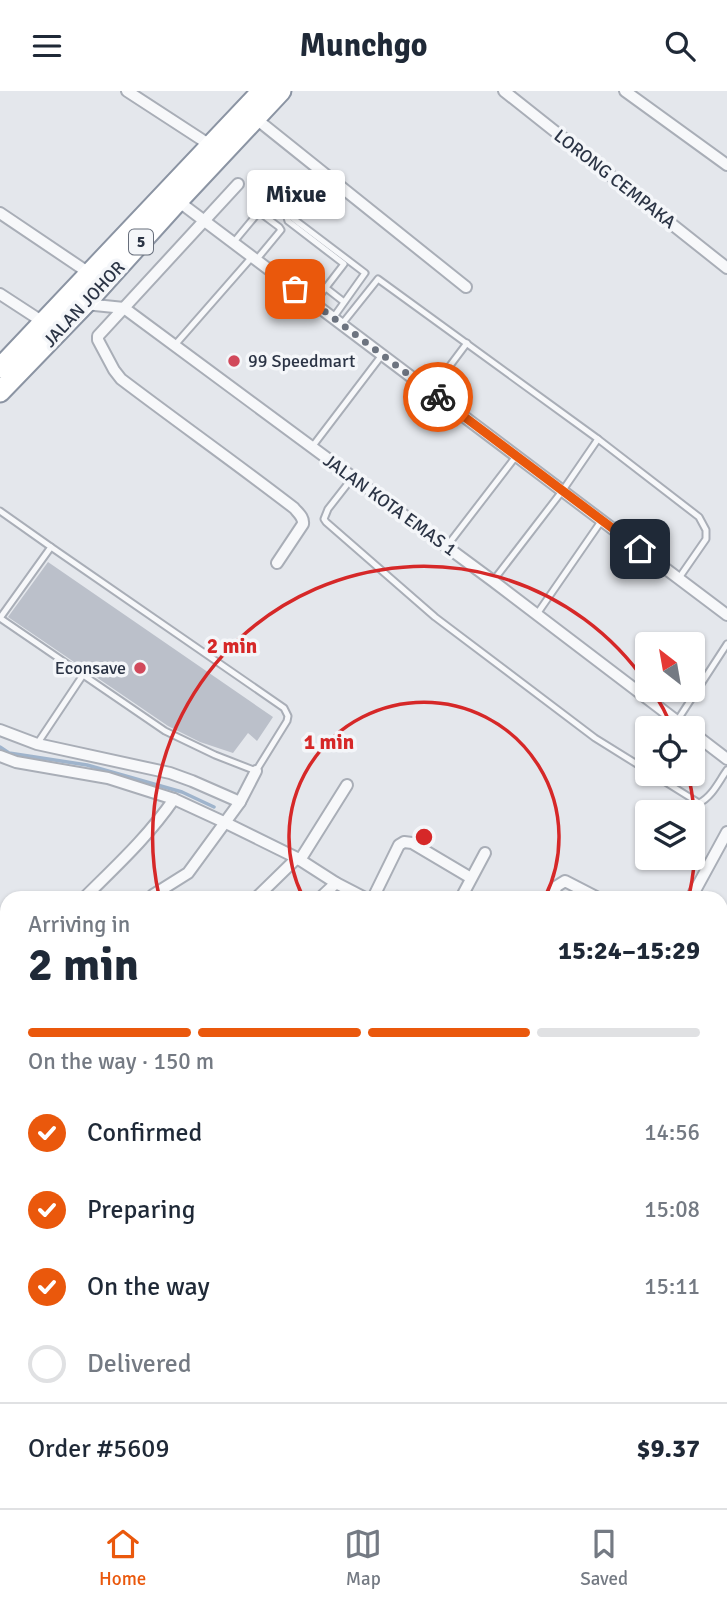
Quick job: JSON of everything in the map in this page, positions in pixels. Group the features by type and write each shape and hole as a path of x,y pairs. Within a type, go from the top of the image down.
{"highway":[{"name":"JALAN JOHOR","path":"0,368 262,91"},
{"name":"JALAN JOHOR","path":"0,392 281,91"}],"street":[{"path":"127,91 210,145"},
{"name":"LORONG CEMPAKA","path":"504,91 727,268"},
{"path":"625,91 727,165"},
{"path":"255,118 466,287"},
{"path":"238,184 98,339 117,375 232,460 294,508 303,519 297,535 276,563"},
{"path":"178,201 727,615"},
{"path":"0,213 89,273"},
{"path":"0,294 43,322"},
{"path":"85,304 124,308"},
{"name":"JALAN KOTA EMAS 1","path":"124,308 670,716"},
{"path":"0,730 37,744 170,773 240,802"},
{"path":"705,742 727,759"},
{"path":"0,755 16,762 108,778 174,799 298,859 351,891"},
{"path":"159,891 188,873 240,802 256,771"},
{"path":"264,891 298,859 348,785"},
{"path":"91,891 156,825 174,799"},
{"path":"695,891 727,832"},
{"path":"376,891 399,845 404,842 412,843 471,878"},
{"path":"464,891 485,853"},
{"path":"554,891 565,881 584,891"},
{"path":"327,891 336,883"}],"lane":[{"path":"233,243 268,201 286,213 365,273 344,302 338,321"},
{"path":"174,346 281,230 259,212"},
{"path":"286,213 288,221 344,263 314,303"},
{"path":"338,321 378,279 598,439 699,517 706,530 706,539 679,578"},
{"path":"326,288 344,302"},
{"path":"431,391 467,343"},
{"path":"312,447 382,355"},
{"path":"493,581 563,490 598,439"},
{"path":"447,547 517,456"},
{"path":"353,477 328,509 324,519 326,522 435,617 595,739 635,763"},
{"path":"0,511 284,708 288,716 286,721 256,771 165,731 0,618 51,547"},
{"path":"537,614 602,520"},
{"path":"687,716 727,644"},
{"path":"37,744 83,675"},
{"path":"672,786 699,803 706,800 727,770"}],"building":[{"name":"Econsave","path":"48,562 273,717 257,741 248,733 233,753 200,742 168,726 8,617"}],"waterway":[{"path":"0,747 9,753 87,765 182,792 214,807"}],"way so far":[{"path":"295,289 438,397"}],"place":[{"name":"Mixue","path":"295,289"},
{"name":"99 Speedmart","path":"234,361"},
{"name":"Econsave","path":"140,668"}],"route":[{"path":"438,397 640,549"}]}
